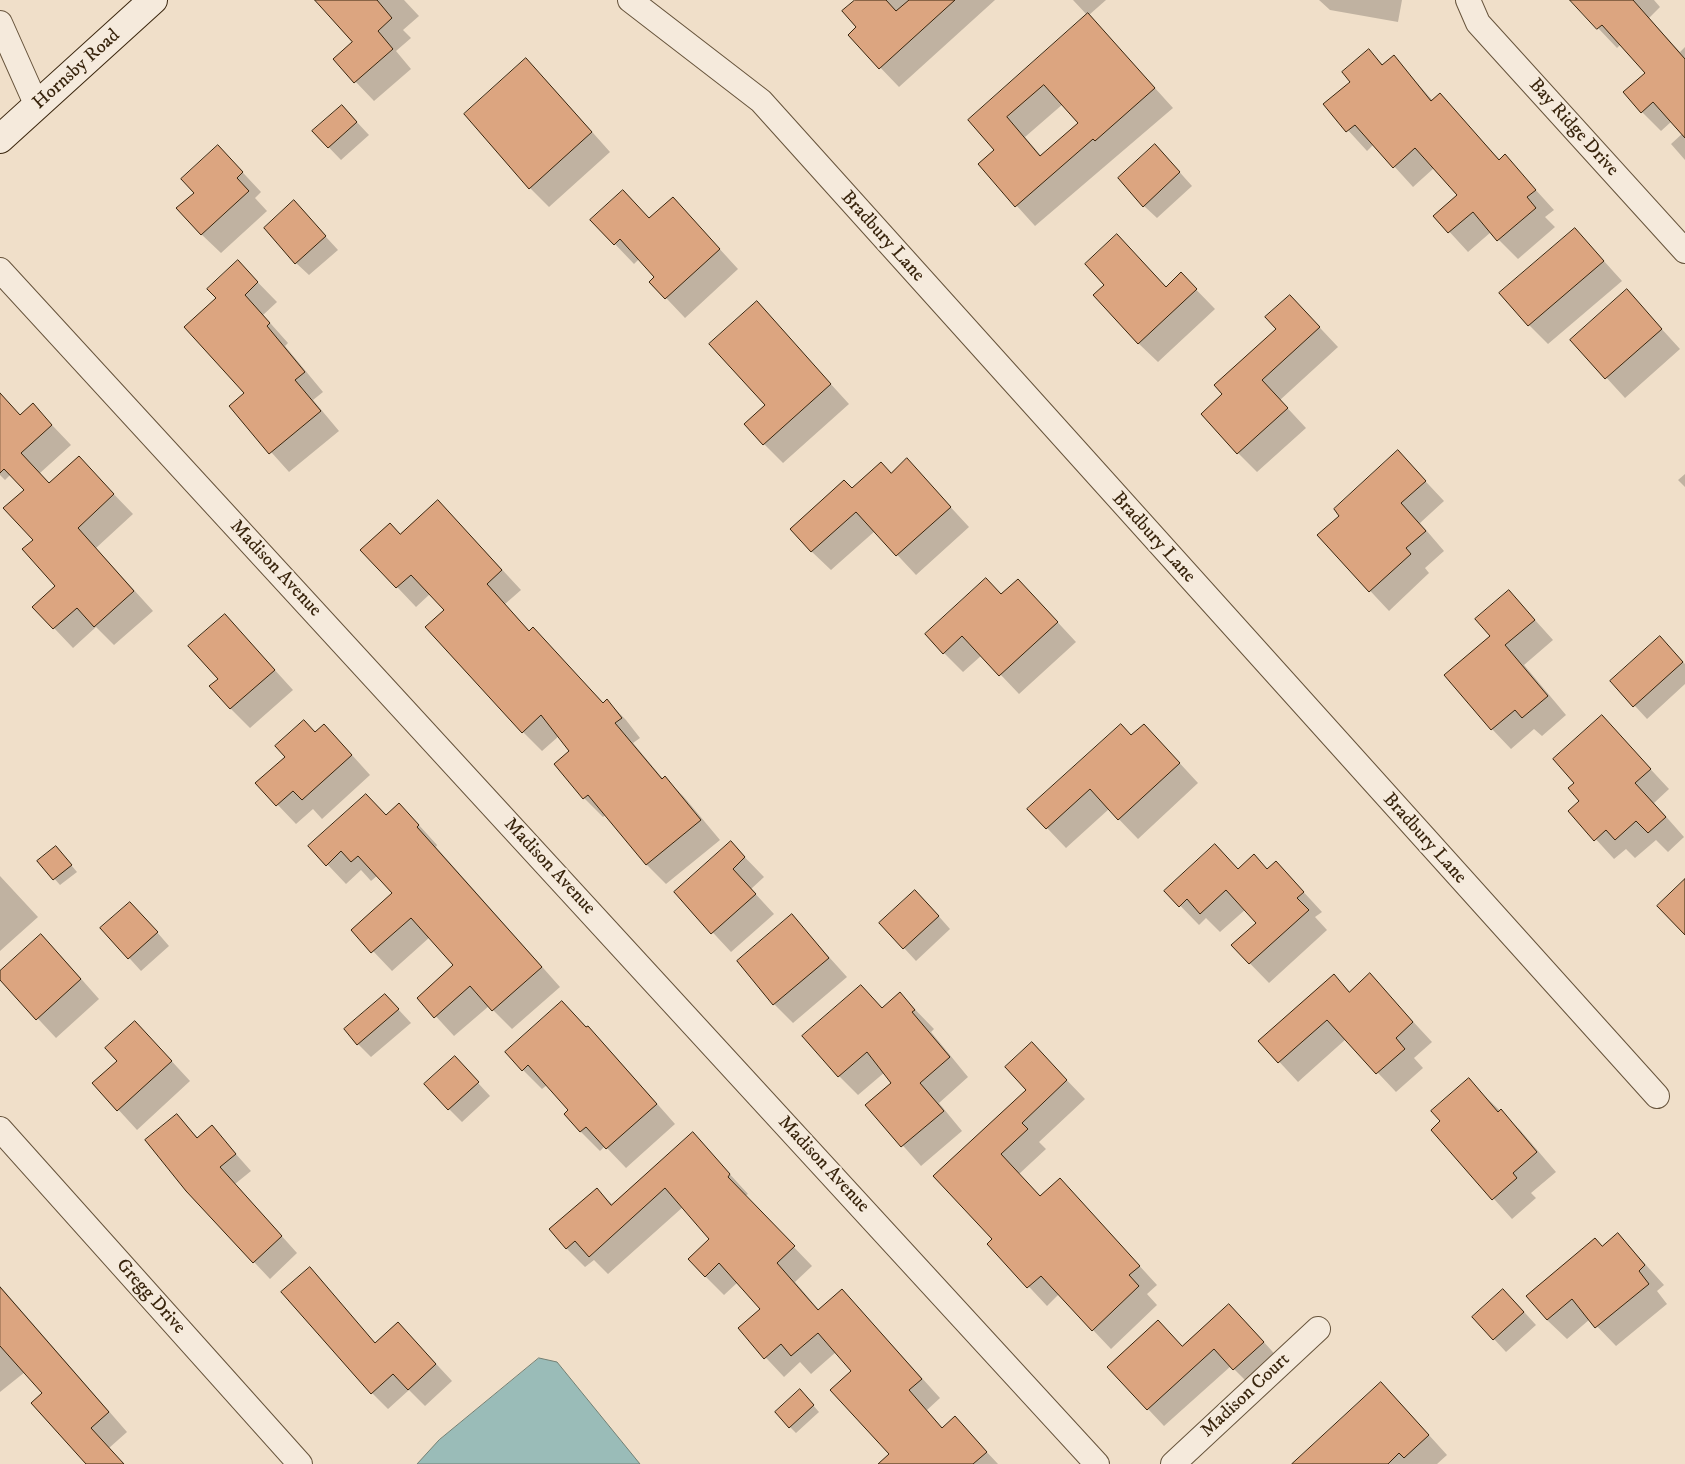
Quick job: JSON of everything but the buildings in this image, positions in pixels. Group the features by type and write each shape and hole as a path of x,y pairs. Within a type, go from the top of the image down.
{"street":[{"name":"Hornsby Road","path":"0,139 154,0"},
{"name":"Bradbury Lane","path":"630,0 761,101 1657,1096"},
{"name":"Bay Ridge Drive","path":"1468,1 1478,24 1685,251"},
{"path":"0,22 37,106"},
{"name":"Madison Avenue","path":"0,270 1098,1464"},
{"name":"Gregg Drive","path":"0,1129 300,1464"},
{"name":"Madison Court","path":"1173,1464 1318,1329"}],"water":[{"path":"539,1358 557,1362 640,1464 417,1464 439,1440"}]}
